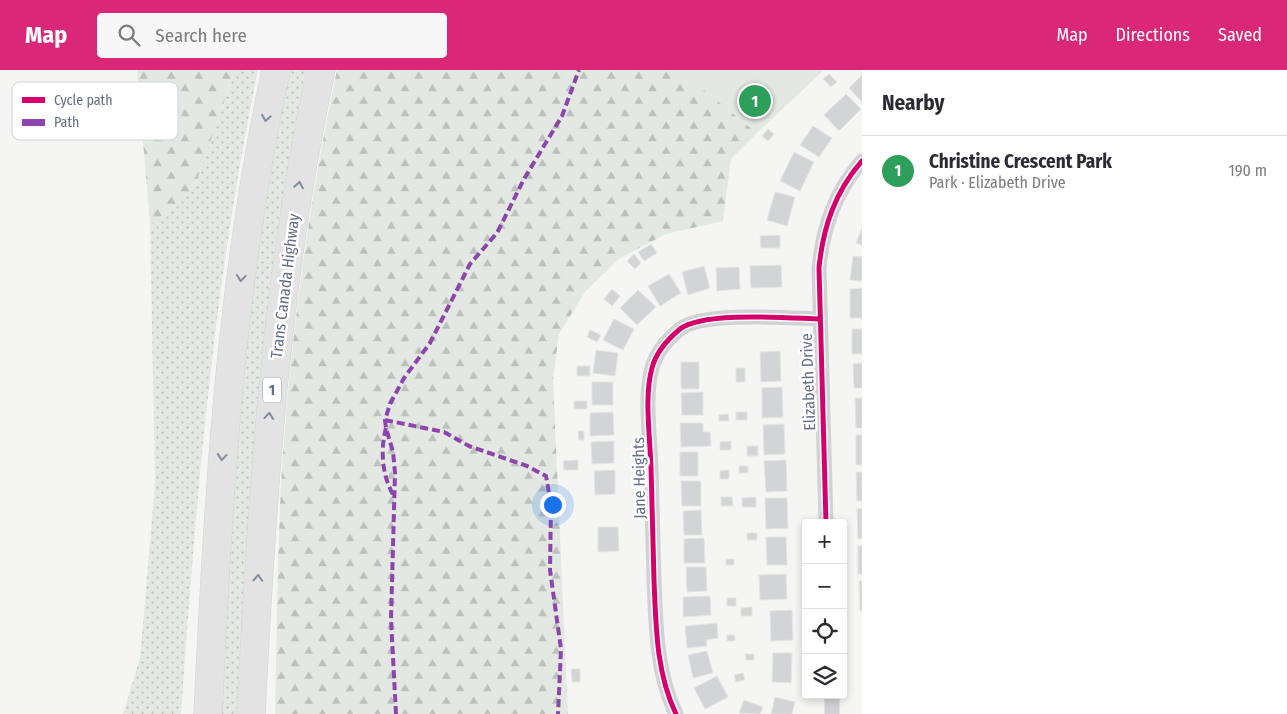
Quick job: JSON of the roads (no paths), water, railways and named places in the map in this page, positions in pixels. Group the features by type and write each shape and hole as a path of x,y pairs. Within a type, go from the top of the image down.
{"highway":[{"path":"208,714 217,525 228,396 242,267 276,70"},
{"name":"Trans Canada Highway","path":"251,714 266,451 279,324 295,204 321,70"},
{"path":"196,714 204,608 217,525"},
{"path":"256,617 265,648 264,714"}],"street":[{"name":"Elizabeth Drive","path":"826,519 818,268 827,220 840,192 862,161"},
{"name":"Jane Heights","path":"676,714 662,676 657,641 650,429 650,379 653,363 659,352 673,335 683,327 693,323 734,318 819,319"},
{"path":"832,699 832,714"}],"place":[{"name":"Christine Crescent Park","path":"755,101"}]}
